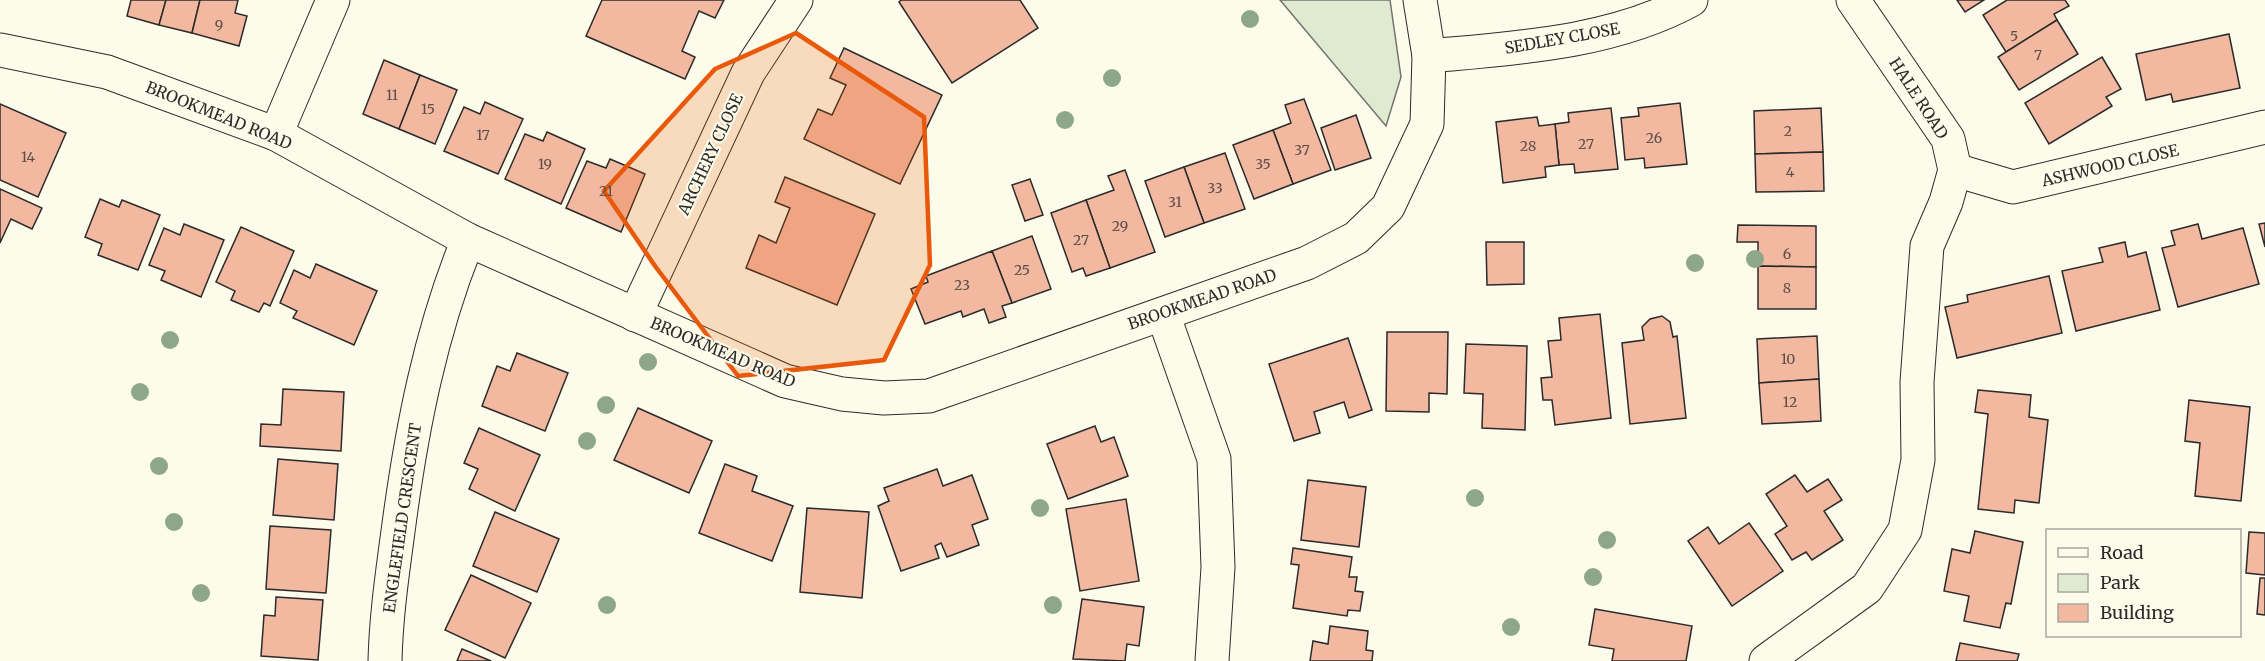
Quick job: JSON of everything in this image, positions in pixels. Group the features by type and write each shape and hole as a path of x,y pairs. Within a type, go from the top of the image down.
{"street":[{"path":"276,134 333,0"},
{"name":"ARCHERY CLOSE","path":"635,315 748,74 796,0"},
{"name":"BROOKMEAD ROAD","path":"0,50 107,72 276,134 468,240 785,381 842,394 884,398 928,396 1307,263 1356,238 1388,207 1427,124 1429,56 1420,0"},
{"name":"SEDLEY CLOSE","path":"1429,56 1538,46 1610,31 1666,13 1691,0"},
{"name":"HALE ROAD","path":"1766,661 1867,588 1905,530 1918,460 1917,382 1927,246 1946,202 1955,170 1948,139 1853,0"},
{"name":"ASHWOOD CLOSE","path":"1955,170 2013,187 2265,127"},
{"name":"ENGLEFIELD CRESCENT","path":"385,661 396,543 410,440 451,282 468,240"},
{"path":"1163,314 1214,459 1218,567 1212,661"}],"highlighted area":[{"path":"796,33 924,117 930,265 884,360 738,376 655,266 604,191 715,69"}],"green space":[{"path":"1280,0 1390,0 1401,77 1386,126"}],"building":[{"path":"131,0 166,0 159,25 127,16"},
{"path":"166,0 200,0 192,33 159,25"},
{"path":"200,0 238,0 235,13 247,16 239,46 192,33"},
{"path":"602,0 724,0 715,18 699,11 682,51 695,57 685,79 586,36"},
{"path":"901,0 1020,0 1038,28 952,83 899,2"},
{"path":"1957,0 1984,0 1965,12"},
{"path":"2007,0 2065,0 2069,6 2054,14 2057,20 2006,52 1983,15"},
{"path":"2057,20 2078,54 2019,90 1998,57"},
{"path":"2229,34 2240,88 2173,102 2171,94 2146,100 2136,54"},
{"path":"844,48 942,95 900,184 804,139 818,109 832,115 846,85 830,78"},
{"path":"2102,57 2121,89 2106,97 2112,106 2049,144 2025,103"},
{"path":"384,60 420,75 399,129 363,114"},
{"path":"420,75 457,90 435,144 399,129"},
{"path":"1304,99 1331,170 1293,184 1273,130 1291,123 1285,105"},
{"path":"485,102 523,119 498,174 444,151 464,107 480,114"},
{"path":"1680,103 1687,164 1645,168 1644,158 1625,160 1621,118 1639,116 1638,108"},
{"path":"0,104 66,133 38,197 0,180"},
{"path":"1611,108 1618,169 1575,173 1574,164 1559,165 1555,124 1569,122 1568,113"},
{"path":"1821,108 1823,152 1755,154 1754,111"},
{"path":"1356,115 1371,158 1335,170 1321,128"},
{"path":"1537,117 1539,126 1555,124 1559,165 1545,167 1546,177 1503,183 1496,122"},
{"path":"1273,130 1293,184 1254,199 1233,145"},
{"path":"547,132 585,149 561,204 505,179 525,134 543,141"},
{"path":"1823,152 1824,191 1756,192 1755,154"},
{"path":"1225,153 1245,209 1204,223 1184,167"},
{"path":"610,159 645,174 621,232 566,208 587,161 606,168"},
{"path":"1184,167 1204,223 1165,237 1145,181"},
{"path":"1125,170 1155,252 1110,268 1086,200 1114,190 1108,176"},
{"path":"785,177 875,214 837,305 746,268 759,235 776,243 790,208 775,202"},
{"path":"1030,179 1043,215 1025,221 1012,185"},
{"path":"0,189 42,208 32,229 11,219 0,243"},
{"path":"100,199 119,207 122,200 160,215 138,270 98,255 102,244 85,237"},
{"path":"1086,200 1110,268 1086,276 1083,268 1072,272 1051,213"},
{"path":"2265,223 2265,247 2259,224"},
{"path":"184,224 224,240 201,297 161,280 165,271 149,265 164,228 180,235"},
{"path":"2198,224 2202,239 2243,228 2259,284 2178,307 2162,248 2175,245 2171,231"},
{"path":"1738,225 1816,226 1816,267 1758,266 1758,242 1737,242"},
{"path":"241,227 294,251 270,306 264,303 259,312 231,300 235,291 216,282"},
{"path":"1032,236 1051,289 1012,303 992,251"},
{"path":"1486,242 1524,242 1524,284 1487,285"},
{"path":"2125,242 2128,257 2146,252 2160,310 2076,331 2062,271 2103,262 2099,248"},
{"path":"992,251 1012,303 1002,306 1006,317 989,323 984,309 963,317 961,311 925,324 911,289 928,282 926,276"},
{"path":"316,264 377,291 354,345 293,318 297,311 280,303 294,270 310,278"},
{"path":"1758,266 1816,267 1816,309 1758,309"},
{"path":"2049,276 2062,333 1957,358 1945,307 1968,302 1967,295"},
{"path":"1600,314 1611,418 1555,425 1552,400 1543,400 1541,378 1552,377 1548,341 1561,340 1559,318"},
{"path":"1662,316 1670,322 1673,337 1677,336 1686,418 1630,424 1622,343 1644,340 1642,327 1650,319"},
{"path":"1387,332 1448,332 1447,394 1429,393 1429,412 1386,411"},
{"path":"1817,336 1819,379 1759,383 1757,339"},
{"path":"1348,338 1372,410 1349,418 1344,402 1314,412 1320,433 1294,441 1269,364"},
{"path":"1466,344 1527,346 1525,430 1482,428 1483,394 1464,393"},
{"path":"517,353 568,373 545,431 482,406 497,366 510,371"},
{"path":"1819,379 1821,421 1762,424 1759,383"},
{"path":"283,389 344,392 341,451 260,446 261,424 281,425"},
{"path":"1978,390 2031,395 2029,417 2048,420 2039,503 2015,500 2014,513 1978,509 1988,414 1975,412"},
{"path":"2189,400 2250,407 2241,501 2195,496 2200,443 2185,441"},
{"path":"638,408 712,441 689,493 614,460"},
{"path":"1095,426 1101,442 1114,437 1128,476 1068,499 1047,444"},
{"path":"479,428 540,455 515,511 469,489 478,469 464,463"},
{"path":"278,459 338,464 334,520 273,515"},
{"path":"725,464 757,476 752,491 793,506 772,561 699,533"},
{"path":"937,469 943,486 972,475 988,519 972,525 979,545 947,557 941,543 935,546 939,558 901,571 878,506 889,501 884,488"},
{"path":"1795,475 1807,492 1828,479 1842,500 1824,511 1843,540 1812,560 1806,552 1792,560 1775,534 1787,526 1766,494"},
{"path":"1308,480 1366,487 1359,547 1301,540"},
{"path":"1126,499 1139,581 1080,591 1066,509"},
{"path":"807,508 869,512 862,598 800,592"},
{"path":"495,512 559,539 537,592 473,566"},
{"path":"1749,523 1783,571 1732,606 1688,541 1708,527 1719,544"},
{"path":"270,526 331,530 326,593 266,589"},
{"path":"1975,531 2023,542 2011,604 2006,603 2000,628 1964,621 1969,596 1944,591 1952,549 1970,553"},
{"path":"2249,532 2265,533 2265,575 2246,573"},
{"path":"1293,548 1352,557 1349,577 1357,577 1355,591 1363,592 1360,611 1348,610 1347,616 1293,608 1299,565 1291,564"},
{"path":"471,575 531,603 505,658 445,630"},
{"path":"2260,578 2265,578 2265,615 2257,614"},
{"path":"276,597 323,600 318,660 261,656 264,615 275,616"},
{"path":"1082,599 1144,607 1139,646 1127,644 1125,661 1073,659"},
{"path":"1595,609 1692,626 1686,661 1612,661 1614,649 1589,645"},
{"path":"1330,626 1368,631 1366,650 1373,651 1372,661 1310,661 1313,641 1328,644"},
{"path":"1960,643 2019,654 2017,661 1956,661"},
{"path":"462,649 491,661 457,661"}]}
